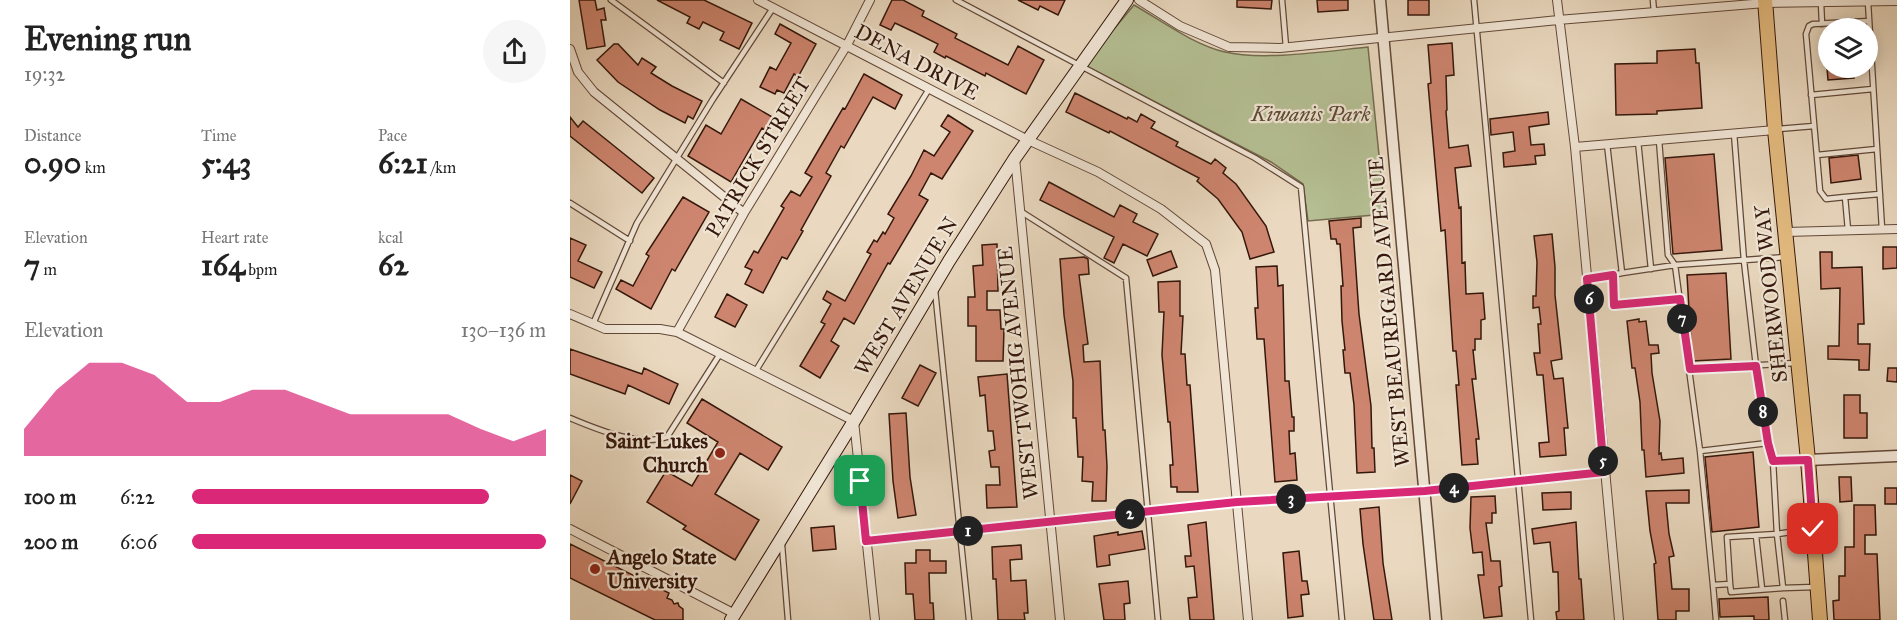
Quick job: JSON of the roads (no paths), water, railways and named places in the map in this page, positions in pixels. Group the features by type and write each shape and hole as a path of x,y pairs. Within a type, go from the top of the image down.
{"main road":[{"name":"WEST AVENUE N","path":"733,617 935,284 1015,158 1127,0"},
{"name":"SHERWOOD WAY","path":"1765,1 1775,129 1808,460 1820,620"}],"street":[{"name":"DENA DRIVE","path":"758,0 1028,140 1098,172 1152,203 1206,244 1215,270 1248,620"},
{"name":"PATRICK STREET","path":"677,332 744,213 847,45 870,0"},
{"path":"1138,0 1180,26 1229,47 1286,47 1765,1 1897,1"},
{"name":"WEST BEAUREGARD AVENUE","path":"1380,0 1436,620"},
{"path":"1557,0 1575,147 1619,620"},
{"path":"570,49 578,72 594,92 678,157 744,213"},
{"path":"1575,147 1775,129"},
{"name":"WEST TWOHIG AVENUE","path":"1015,158 1060,620"},
{"path":"1786,232 1897,229"},
{"path":"570,314 605,329 660,329 677,332 854,421 875,620"},
{"path":"1808,460 1897,456"},
{"path":"866,541 1237,502 1425,491 1604,472"},
{"path":"570,529 733,617"}],"lane":[{"path":"611,0 724,83"},
{"path":"956,0 1256,158 1301,187 1342,620"},
{"path":"1282,0 1286,47"},
{"path":"1474,0 1531,620"},
{"path":"1653,0 1654,12"},
{"path":"1821,2 1822,18"},
{"path":"1868,2 1869,18"},
{"path":"593,324 638,223 773,8"},
{"path":"1818,24 1812,24 1806,30 1821,194 1826,199 1880,194"},
{"path":"1872,78 1882,230"},
{"path":"754,372 929,88"},
{"path":"1811,95 1873,89"},
{"path":"1775,129 1814,126"},
{"path":"1734,133 1744,261 1756,366 1773,461 1782,588"},
{"path":"1659,140 1668,255 1675,265 1690,369 1716,620"},
{"path":"1638,141 1651,269"},
{"path":"1607,144 1622,273"},
{"path":"1816,155 1877,149"},
{"path":"1845,197 1848,230"},
{"path":"570,203 630,241"},
{"path":"1020,211 1126,278 1158,620"},
{"path":"1587,279 1675,265 1788,257"},
{"path":"1613,275 1614,305 1680,299"},
{"path":"935,284 969,620"},
{"path":"570,418 631,438 647,440 667,436 720,354"},
{"path":"1690,369 1798,363"},
{"path":"1700,451 1768,443"},
{"path":"1773,461 1808,460"},
{"path":"1813,529 1726,537 1731,592 1817,587"},
{"path":"1756,536 1762,589"},
{"path":"781,537 788,620"},
{"path":"1713,585 1730,584"},
{"path":"1783,602 1785,620"}],"place":[{"name":"Saint Lukes Church","path":"720,453"},
{"name":"Angelo State University","path":"595,569"}],"park label":[{"name":"Kiwanis Park","path":"1311,114"}]}
